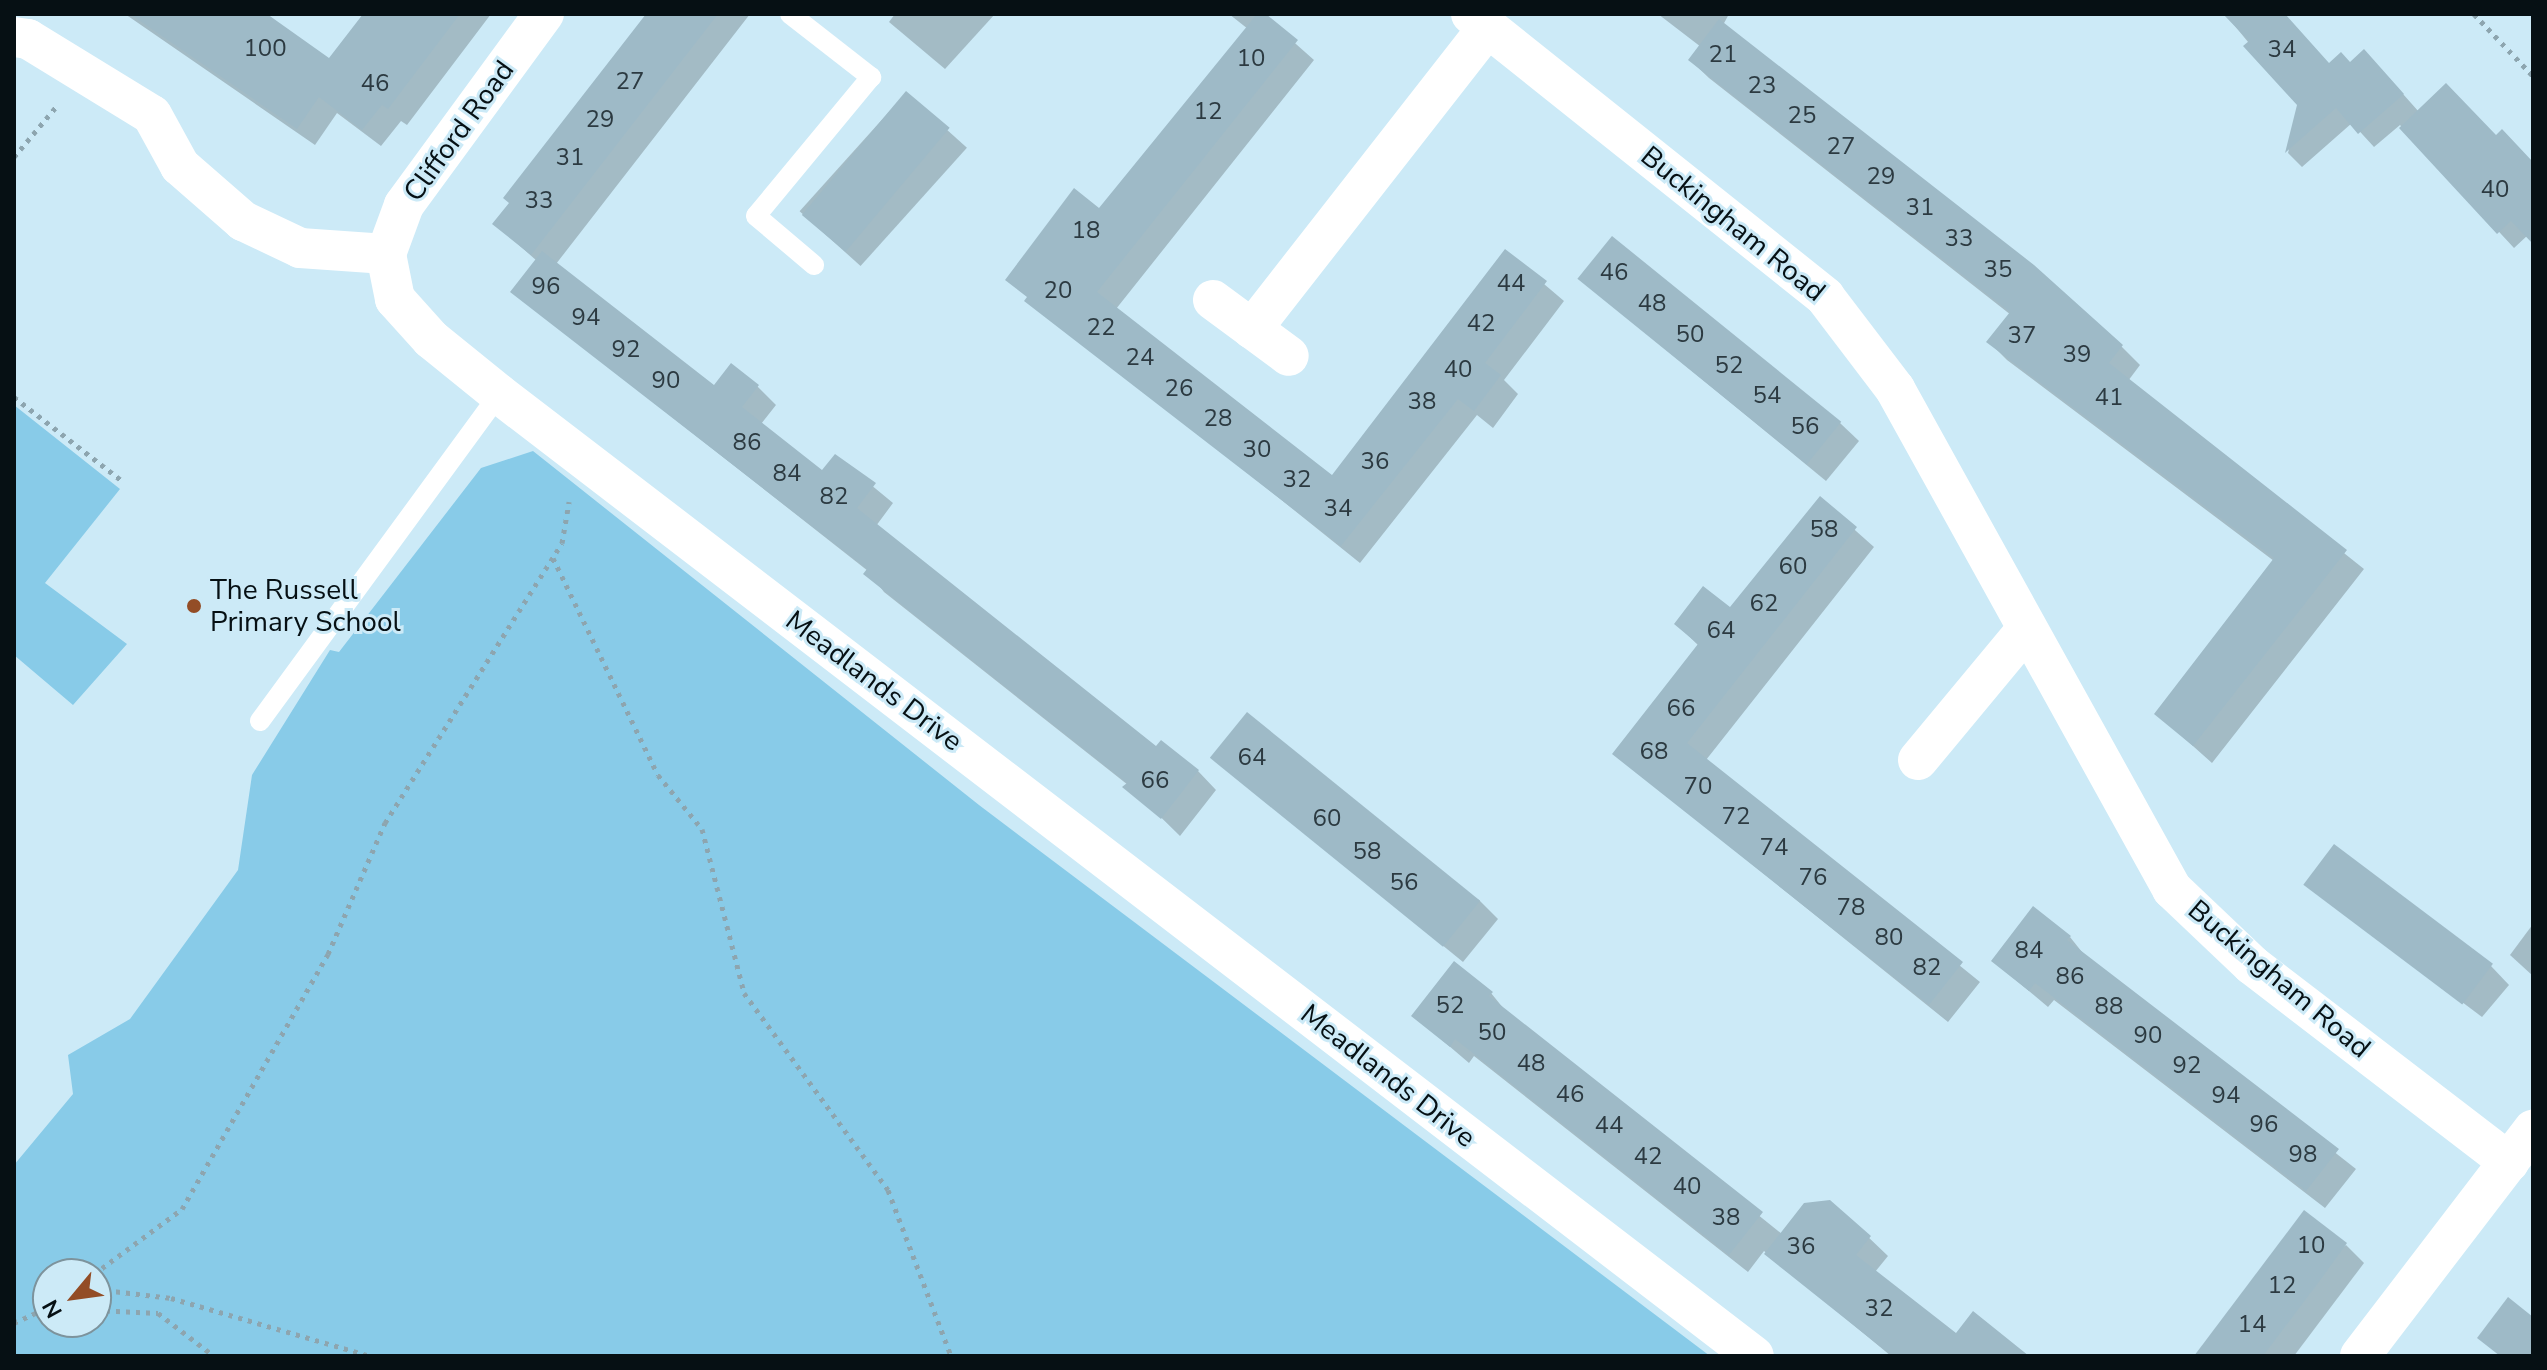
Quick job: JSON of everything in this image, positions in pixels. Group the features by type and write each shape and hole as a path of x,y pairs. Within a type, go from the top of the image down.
{"street":[{"name":"Clifford Road","path":"386,254 404,205 544,14"},
{"name":"Buckingham Road","path":"1252,329 1479,20 1825,297 1895,389 2172,889 2252,965 2509,1162"},
{"path":"14,37 85,72 152,115 180,166 243,221 300,248 386,254"},
{"name":"Meadlands Drive","path":"386,254 395,299 431,339 499,394 1754,1356"},
{"path":"1213,300 1289,356"},
{"path":"1918,760 2026,630"},
{"path":"2360,1356 2533,1130"}],"lane":[{"path":"790,14 871,77 756,216 814,265"},
{"path":"260,721 499,394"}],"path":[{"path":"2474,14 2533,76"},
{"path":"14,157 85,72"},
{"path":"14,397 121,480"},
{"path":"112,1261 182,1209 328,954 385,823 562,543 571,485 561,442"},
{"path":"553,557 658,775 702,829 744,993 888,1190 951,1356"},
{"path":"112,1291 171,1298 371,1356"},
{"path":"112,1311 158,1313 214,1356"}],"shaded area":[{"path":"14,405 120,489 45,583 127,644 73,705 14,655"},
{"path":"533,451 979,805 1710,1356 14,1356 14,1165 73,1094 68,1055 130,1019 238,870 252,775 330,650 339,652 481,468"}],"building":[{"path":"130,14 267,14 329,58 363,14 460,14 388,109 382,105 362,130 319,97 297,129"},
{"path":"646,14 718,14 531,255 492,224 509,203 503,198"},
{"path":"1257,14 1266,14 1298,40 1097,292 1332,475 1505,249 1547,281 1485,363 1501,375 1474,411 1458,399 1341,546 1024,301 1027,297 1005,280 1074,188 1099,208"},
{"path":"2223,14 2285,14 2329,63 2341,52 2350,62 2364,49 2404,94 2358,134 2336,108 2285,153 2297,105 2243,46 2249,41"},
{"path":"1719,19 2034,265 2123,345 2109,363 2347,550 2193,746 2154,714 2274,558 1986,342 2010,312 1688,60"},
{"path":"2446,83 2496,135 2502,129 2533,162 2533,244 2511,221 2497,234 2399,128"},
{"path":"906,91 950,128 846,252 802,215"},
{"path":"1612,236 1841,422 1807,464 1577,279"},
{"path":"542,251 714,385 731,363 759,385 742,407 822,470 835,454 876,483 857,508 1156,746 1161,740 1199,770 1161,819 1122,787 1127,783 863,574 867,569 510,292"},
{"path":"1820,496 1857,527 1687,743 1963,962 1929,1005 1612,754 1698,644 1674,624 1703,586 1730,607"},
{"path":"1247,712 1480,901 1443,947 1210,758"},
{"path":"2334,844 2493,964 2462,1004 2303,885"},
{"path":"2033,906 2071,936 2067,940 2339,1149 2306,1191 2035,983 2029,991 1991,961"},
{"path":"1454,961 1493,992 1489,996 1763,1212 1729,1255 1455,1039 1450,1047 1411,1016"},
{"path":"1830,1200 1871,1236 1856,1255 1956,1333 1973,1311 2029,1356 1892,1356 1764,1254 1804,1203"},
{"path":"2304,1210 2347,1243 2263,1356 2194,1356"},
{"path":"2508,1297 2533,1317 2533,1356 2500,1356 2477,1338"}],"place":[{"name":"The Russell Primary School","path":"194,606"}]}
